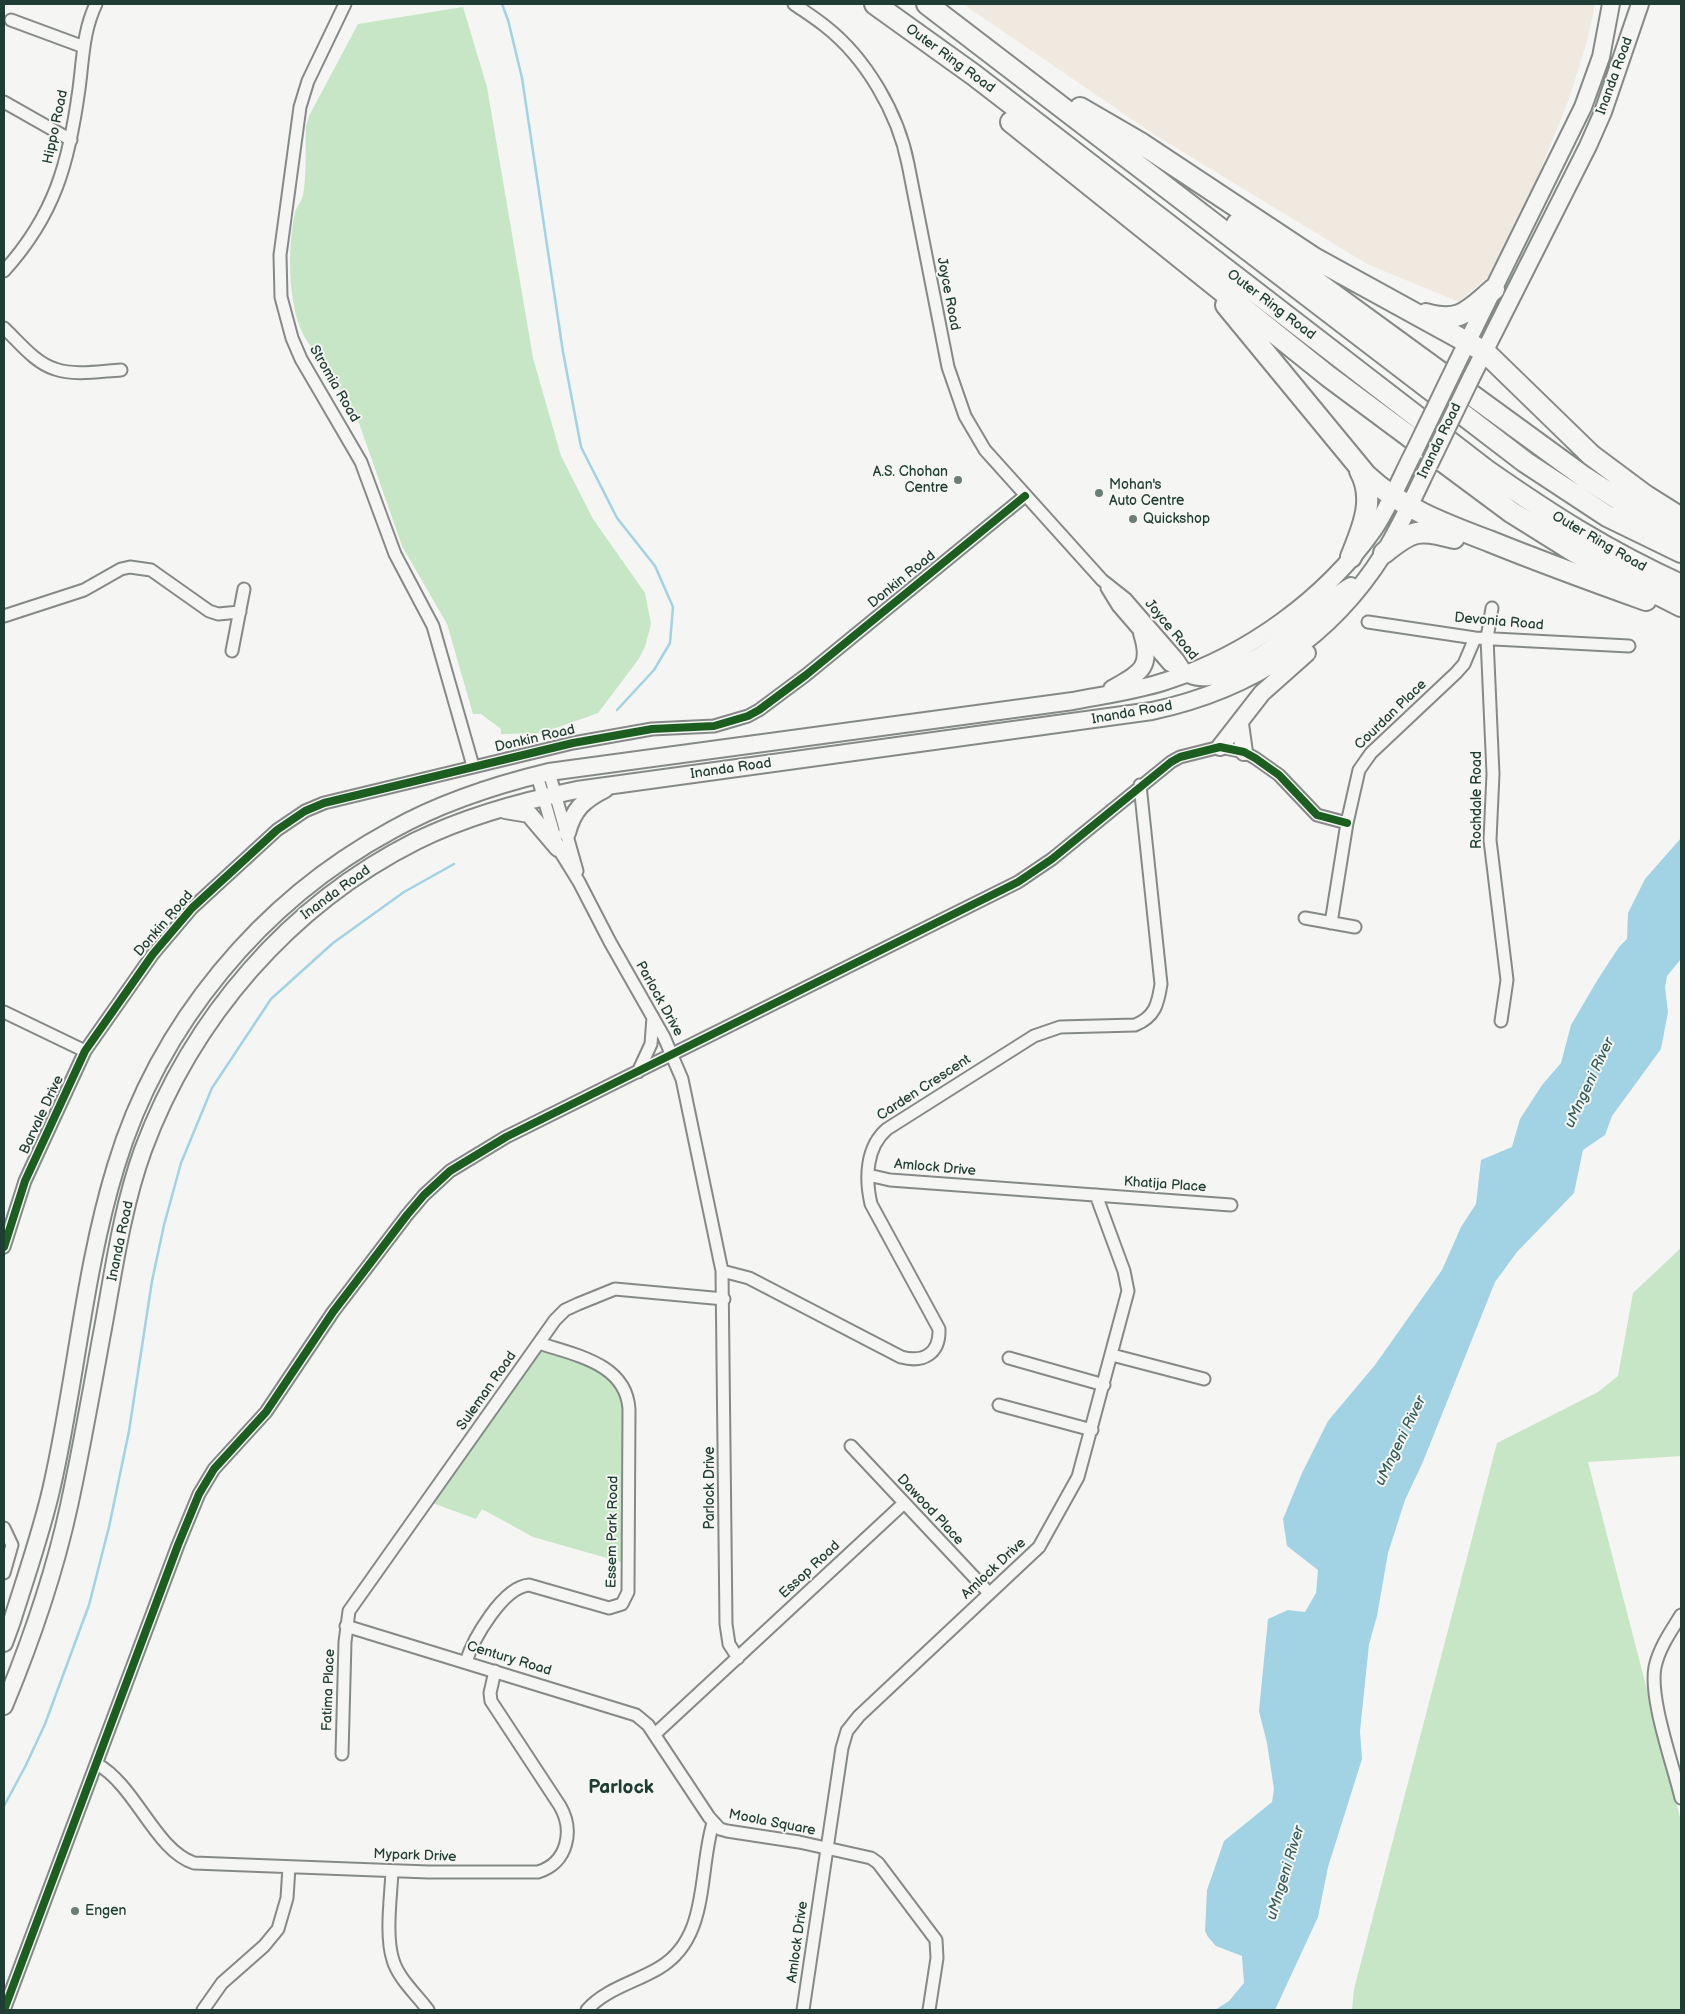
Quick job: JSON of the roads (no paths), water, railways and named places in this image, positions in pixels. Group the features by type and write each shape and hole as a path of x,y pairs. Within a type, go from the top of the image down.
{"highway":[{"name":"Outer Ring Road","path":"927,4 1525,462 1607,516 1681,552"},
{"name":"Outer Ring Road","path":"881,9 974,75 1486,470 1574,530 1614,553 1681,585"},
{"path":"881,9 993,108 1328,376 1511,512 1575,552 1681,606"},
{"path":"989,51 1142,144 1314,258 1476,346 1591,455 1646,496 1681,518"},
{"path":"1080,108 1187,189 1313,277 1584,477 1626,504 1681,532"},
{"path":"1191,267 1231,310 1366,475 1400,502 1541,562 1681,613"},
{"path":"1403,306 1442,319 1473,313 1494,289"},
{"path":"1351,557 1368,502 1364,478 1355,461"},
{"path":"1384,553 1405,536 1428,531 1541,562"}],"main road":[{"name":"Inanda Road","path":"1494,289 1583,107 1600,57 1611,4"},
{"name":"Inanda Road","path":"4,1706 37,1624 65,1524 125,1216 143,1152 176,1075 221,1005 265,954 305,916 360,874 413,843 495,810 549,795 613,785 1127,715 1173,707 1226,690 1287,656 1323,627 1384,553 1414,452 1456,365 1498,325 1528,266 1598,122 1640,4"},
{"name":"Inanda Road","path":"4,1643 52,1486 96,1249 116,1165 147,1086 172,1039 229,961 267,920 350,854 416,818 484,791 543,773 1141,688 1187,673 1236,650 1282,621 1327,583 1374,528 1400,502 1429,465 1470,378 1476,346 1473,313"},
{"path":"1173,707 1186,691 1187,673 1196,678 1210,678 1223,674 1266,652 1303,625 1347,588 1366,577"},
{"path":"1220,747 1240,724 1262,693 1335,625 1363,589 1366,577"},
{"path":"1101,695 1126,682 1144,666 1147,655 1142,633"},
{"path":"1240,724 1244,752"},
{"path":"567,833 570,819 582,802 613,785"},
{"path":"495,810 522,811 529,814 558,848"}],"street":[{"name":"Hippo Road","path":"4,271 36,232 59,182 71,140 87,24 96,4"},
{"name":"Stromia Road","path":"345,4 312,72 300,108 280,255 281,297 292,338 301,359 361,462 395,554 433,626 473,766"},
{"name":"Joyce Road","path":"794,4 826,26 850,49 879,91 893,119 906,152 940,335 956,396 965,416 985,450 1102,580 1126,599 1178,659 1187,673"},
{"path":"11,20 84,47"},
{"path":"4,102 71,140"},
{"path":"4,328 35,358 55,369 72,372 121,370"},
{"name":"Donkin Road","path":"85,1051 153,954 192,908 290,820 324,803 473,766 621,733 714,726 738,720 753,713 806,676 1025,496"},
{"path":"4,616 84,590 121,569 130,567 151,570 209,611 218,614 240,612"},
{"name":"Joyce Road","path":"1102,580 1118,606 1169,665 1187,673"},
{"path":"232,651 244,589"},
{"name":"Rochdale Road","path":"1492,608 1481,638 1493,774 1490,840 1507,980 1501,1022"},
{"name":"Devonia Road","path":"1368,622 1481,638 1629,646"},
{"name":"Courdan Place","path":"1331,923 1347,823 1357,776 1362,764 1456,673 1481,638"},
{"path":"4,2010 174,1554 204,1484 214,1469 266,1412 333,1312 407,1215 436,1184 471,1157 506,1136 1018,882 1052,859 1140,785 1180,757 1220,747 1244,752 1279,775 1317,815 1347,823"},
{"name":"Parlock Drive","path":"543,773 549,795 558,848 579,882 610,942 673,1054 682,1079 722,1271 724,1299 726,1624 729,1644 738,1658"},
{"name":"Carden Crescent","path":"722,1271 749,1278 901,1356 909,1359 927,1357 937,1345 939,1329 876,1216 868,1190 868,1176 873,1147 878,1137 887,1129 1034,1036 1060,1027 1136,1024 1144,1021 1155,1010 1161,984 1140,785"},
{"name":"Parlock Drive","path":"549,795 567,833 579,882"},
{"path":"1305,918 1355,927"},
{"path":"4,1012 85,1051"},
{"path":"638,1072 651,1044 653,1017"},
{"name":"Barvale Drive","path":"4,1247 25,1181 85,1051"},
{"name":"Amlock Drive","path":"803,2010 842,1748 847,1731 859,1716 1039,1547 1072,1492 1092,1430 1128,1291 1124,1271 1096,1195 890,1180 868,1176"},
{"name":"Khatija Place","path":"1096,1195 1232,1205"},
{"name":"Suleman Road","path":"346,1626 349,1611 355,1600 555,1320 565,1310 596,1295 615,1289 724,1299"},
{"name":"Essem Park Road","path":"466,1662 472,1644 508,1593 520,1586 529,1585 610,1608 622,1604 628,1592 629,1409 626,1391 619,1380 599,1364 539,1343"},
{"path":"1112,1355 1204,1379"},
{"path":"1009,1358 1104,1385"},
{"path":"999,1405 1092,1430"},
{"name":"Dawood Place","path":"850,1446 989,1594"},
{"name":"Essop Road","path":"738,1658 903,1504"},
{"path":"4,1528 12,1545 4,1573"},
{"path":"1681,1616 1662,1649 1655,1666 1654,1683 1657,1704 1681,1798"},
{"name":"Century Road","path":"346,1626 628,1712 642,1719 655,1734"},
{"name":"Fatima Place","path":"342,1754 346,1626"},
{"path":"587,2010 599,1999 667,1963 684,1946 696,1916 707,1844 713,1823 655,1734 738,1658"},
{"name":"Mypark Drive","path":"97,1764 114,1776 176,1854 184,1859 203,1864 392,1871 534,1873 550,1867 564,1849 568,1830 564,1812 491,1701 490,1693 494,1671"},
{"name":"Moola Square","path":"713,1823 727,1831 871,1858 878,1863 931,1931 938,1948 929,2010"},
{"path":"203,2010 222,1983 264,1946 278,1929 287,1898 289,1867"},
{"path":"392,1871 390,1940 393,1960 404,1979 428,2010"}],"water":[{"name":"uMngeni River","path":"1681,838 1681,959 1667,976 1665,987 1668,1012 1661,1049 1612,1116 1605,1135 1583,1150 1574,1193 1517,1252 1495,1282 1422,1464 1405,1500 1388,1553 1377,1616 1369,1644 1360,1731 1362,1759 1328,1867 1318,1917 1275,2010 1215,2010 1229,2001 1244,1983 1242,1956 1216,1946 1205,1931 1207,1890 1224,1841 1272,1802 1274,1789 1267,1743 1259,1711 1268,1619 1288,1610 1305,1612 1316,1593 1318,1570 1287,1546 1283,1519 1302,1473 1328,1421 1375,1365 1442,1270 1461,1227 1476,1204 1481,1160 1512,1147 1520,1119 1542,1085 1561,1063 1571,1025 1598,979 1619,947 1627,939 1628,913 1645,879"}],"waterway":[{"path":"502,4 508,20 522,78 563,352 581,447 617,518 655,566 673,607 670,643 654,670 617,710"},
{"path":"4,1806 45,1724 89,1605 109,1527 129,1431 152,1281 164,1225 181,1163 212,1088 271,999 333,943 404,892 454,864"}],"place":[{"name":"A.S. Chohan Centre","path":"958,480"},
{"name":"Mohan's Auto Centre","path":"1099,493"},
{"name":"Quickshop","path":"1133,519"},
{"name":"Engen","path":"75,1911"}],"district":[{"name":"Parlock","path":"621,1788"}]}
